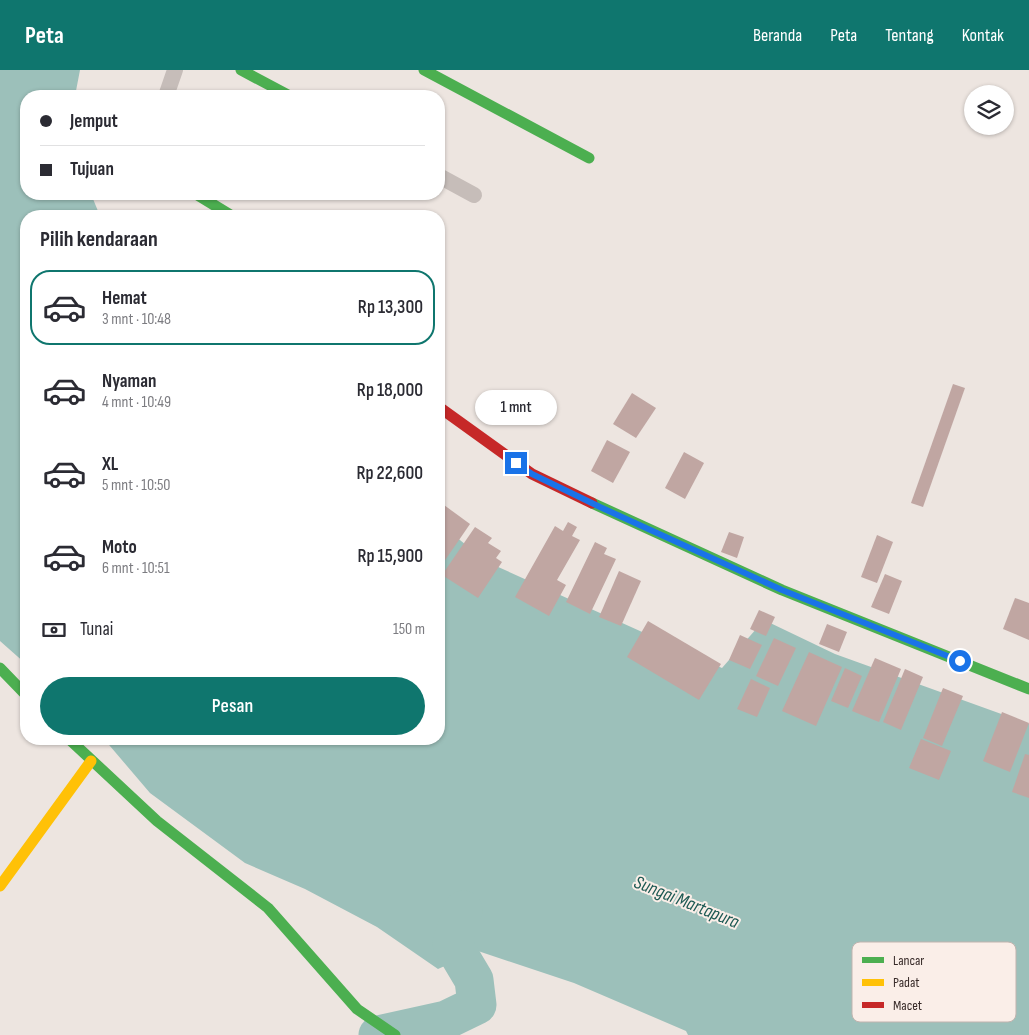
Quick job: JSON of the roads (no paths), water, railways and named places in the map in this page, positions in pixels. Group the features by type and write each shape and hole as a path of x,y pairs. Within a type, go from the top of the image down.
{"street":[{"path":"168,90 175,70"},
{"path":"241,70 279,90"},
{"path":"424,70 589,158"},
{"path":"445,179 474,195"},
{"path":"206,200 222,210"},
{"path":"445,410 532,474 600,507 782,590 1029,689"},
{"path":"0,668 20,689"},
{"path":"76,745 157,821 268,908 357,1009 395,1035"},
{"path":"0,886 91,761"}],"water":[{"path":"0,70 80,70 76,90 20,90 20,200 93,200 98,210 20,210 20,659 0,641"},
{"name":"Sungai Martapura","path":"445,528 487,562 722,668 764,620 835,654 1029,724 1029,1035 688,1035 686,1031 574,983 478,951 438,969 377,927 305,889 245,863 150,793 109,745 445,745"}],"waterway":[{"path":"378,1035 446,1020 477,1005 474,980 452,943 463,910"}]}
